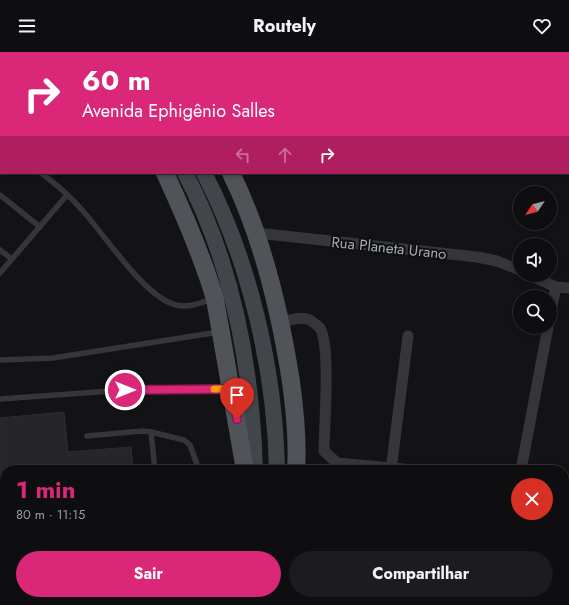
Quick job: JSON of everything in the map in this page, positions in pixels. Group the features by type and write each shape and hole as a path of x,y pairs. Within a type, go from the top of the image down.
{"main road":[{"path":"165,174 192,231 215,299 244,465"},
{"path":"185,174 212,233 228,280 245,354 251,397 255,465"},
{"path":"204,174 220,205 241,259 259,326 275,421 277,465"},
{"path":"232,174 257,233 280,323 293,401 296,430 296,465"}],"street":[{"name":"Rua Planeta Urano","path":"257,233 477,258 497,261 513,267"},
{"path":"546,282 556,286 569,288"},
{"path":"555,290 556,286"},
{"path":"280,323 298,318 310,320 320,328 326,359 324,451 337,463 355,465"},
{"path":"522,465 547,334"},
{"path":"392,465 408,336"}],"lane":[{"path":"42,174 82,209 142,282 166,301 177,306 192,305 215,299"},
{"path":"0,195 40,227"},
{"path":"0,273 67,195"},
{"path":"0,250 12,259"},
{"path":"0,360 53,358 222,332"},
{"path":"0,399 125,390 232,389"},
{"path":"87,436 142,431 184,440 190,445 197,465"},
{"path":"151,432 154,465"}],"building":[{"path":"64,412 68,452 131,447 133,465 0,465 0,418"}],"slow traffic":[{"path":"214,389 232,389 233,399"}],"route":[{"path":"125,390 232,389 237,419"}]}
